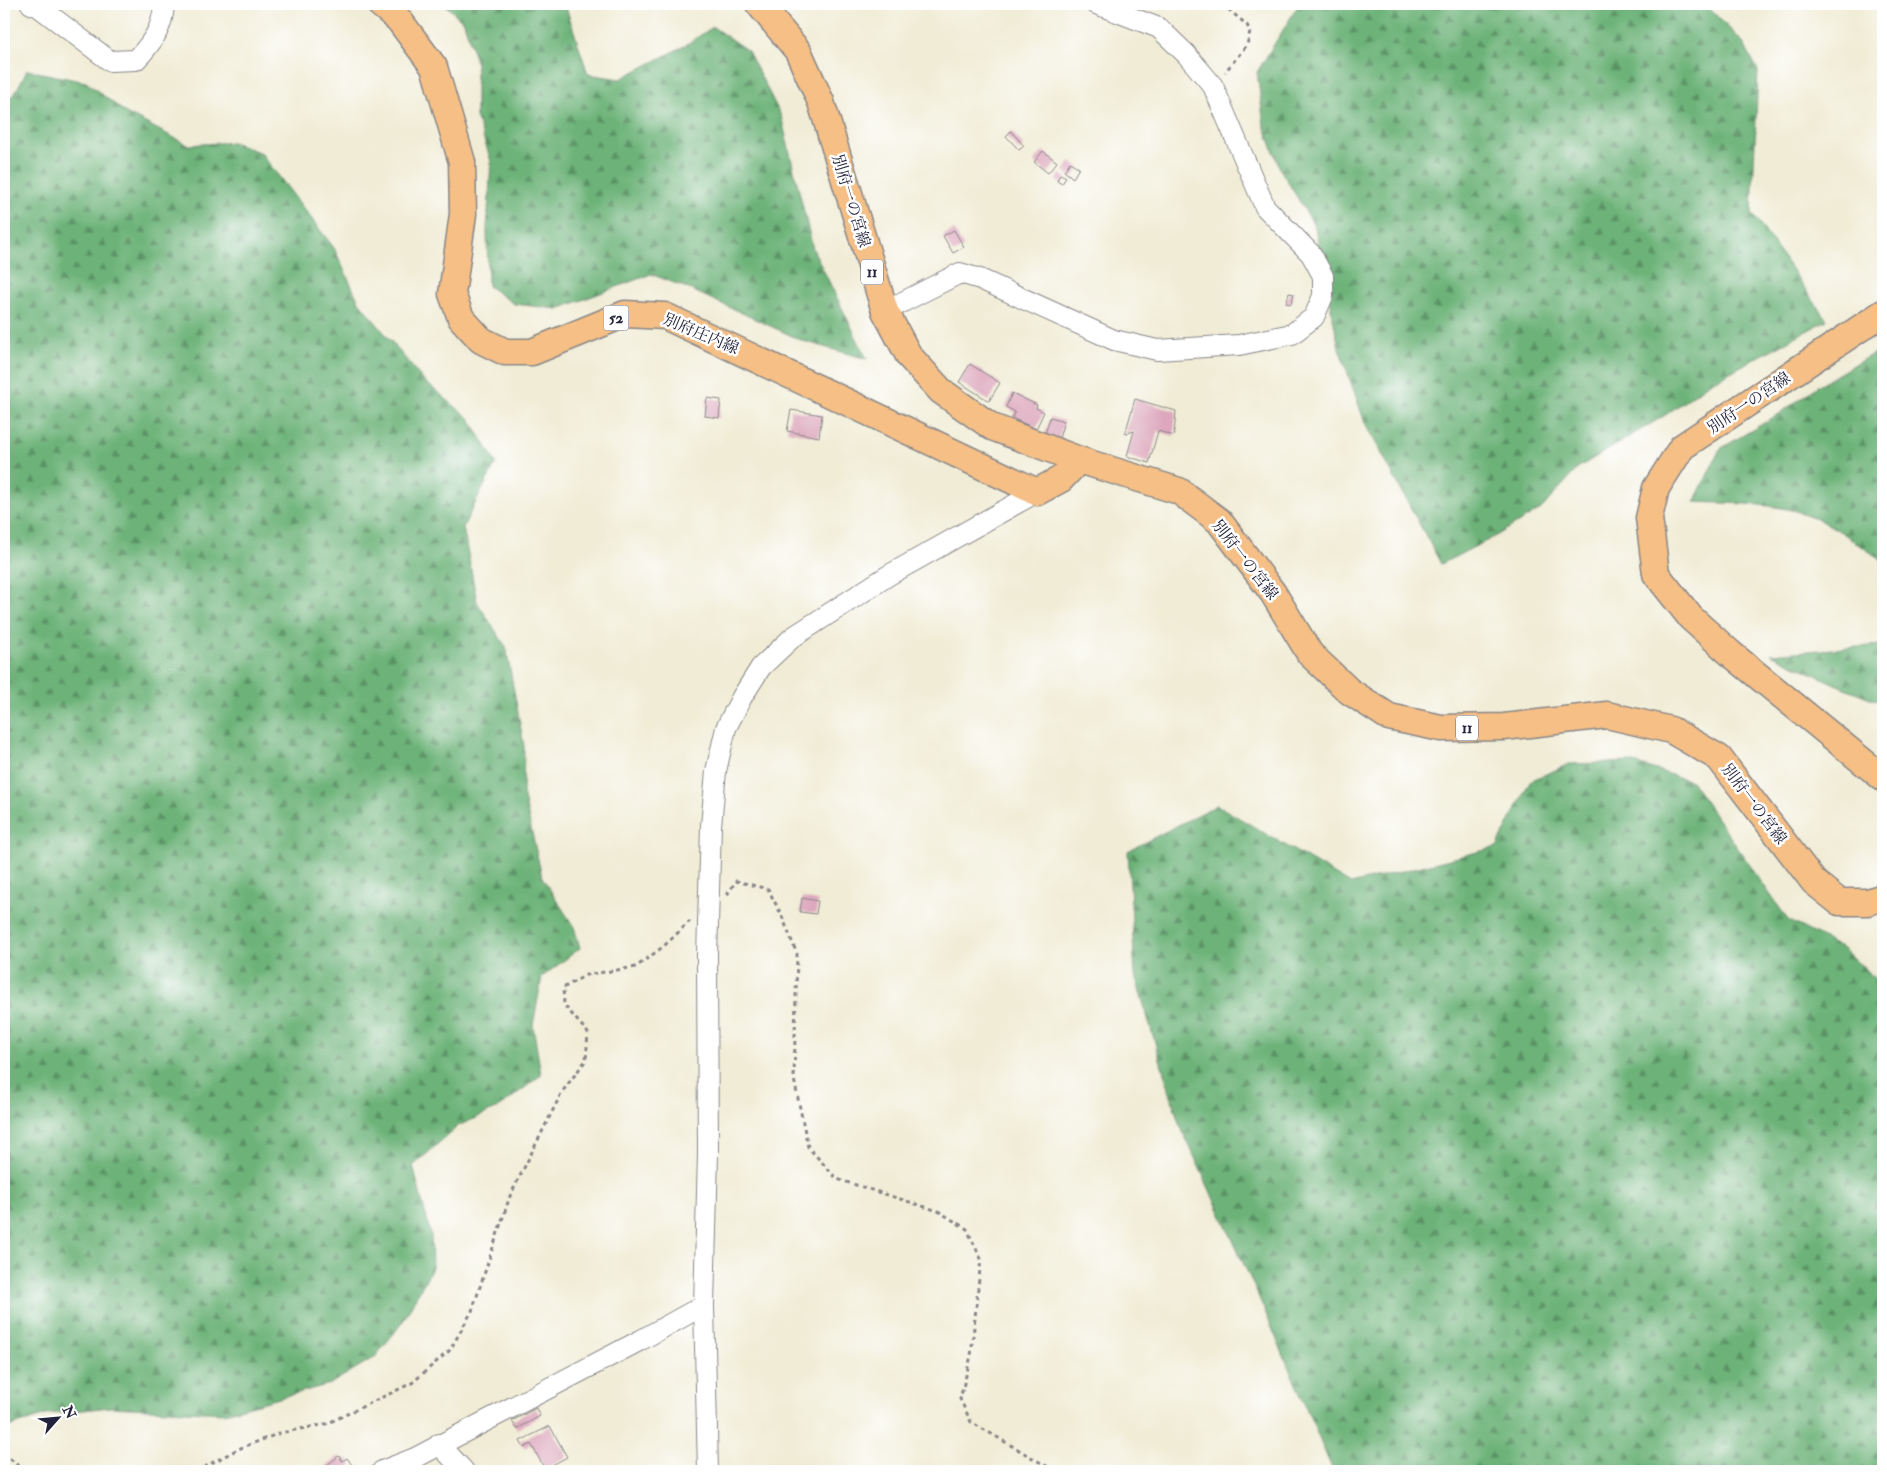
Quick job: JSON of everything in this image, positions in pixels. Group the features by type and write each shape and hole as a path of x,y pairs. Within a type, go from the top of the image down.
{"main road":[{"name":"別府庄内線","path":"380,4 399,20 434,67 462,162 463,214 452,294 461,318 481,340 505,352 532,352 625,314 665,316 1037,492"},
{"name":"別府一の宮線","path":"759,4 798,51 821,102 885,311 909,356 941,391 992,427 1079,460 1179,491 1219,521 1273,593 1310,654 1349,691 1389,717 1441,728 1504,727 1607,715 1671,730 1719,758 1814,882 1839,902 1868,902 1883,897"},
{"name":"別府一の宮線","path":"1883,313 1682,447 1656,488 1649,518 1656,574 1691,618 1730,653 1883,778"},
{"path":"1037,492 1061,479 1079,460"}],"street":[{"path":"31,4 39,7 110,61 136,60 153,42 163,19 164,4"},
{"path":"885,311 960,273 980,280 1114,340 1157,350 1239,345 1292,334 1314,317 1323,296 1323,276 1311,254 1265,207 1213,86 1186,54 1159,28 1096,4"},
{"path":"708,1471 704,1305 708,1154 708,907 711,826 716,771 726,728 742,697 761,667 793,636 888,575 1037,492"},
{"path":"382,1471 416,1458 439,1444 641,1340 704,1305"},
{"path":"439,1444 464,1471"}],"path":[{"path":"1213,86 1250,38 1250,31 1246,25 1222,4"},
{"path":"197,1471 238,1449 280,1433 326,1424 412,1383 450,1350 472,1311 510,1196 562,1092 586,1060 588,1033 564,1005 564,988 586,975 636,967 664,946 679,929 708,907 724,901 736,881 768,889 782,916 797,954 794,1079 808,1147 837,1179 938,1211 967,1229 981,1259 972,1356 960,1399 971,1422 1055,1471"},
{"path":"4,1453 16,1464 35,1471"}],"green space":[{"path":"444,4 565,4 588,74 620,79 684,46 713,27 748,51 781,116 813,249 867,359 803,341 687,288 651,274 558,309 514,304 488,286 487,230 491,161 476,116 476,62 464,22"},
{"path":"1299,4 1705,4 1742,41 1758,70 1752,213 1827,320 1708,384 1667,414 1579,467 1541,509 1494,537 1441,564 1365,423 1339,348 1315,227 1280,169 1264,125 1257,72"},
{"path":"27,70 86,82 126,113 188,145 233,142 261,153 334,248 359,302 423,380 470,419 496,463 463,527 477,602 506,647 524,746 523,793 542,877 574,927 580,948 542,977 533,1025 541,1075 500,1107 458,1126 413,1166 431,1235 432,1268 402,1323 375,1357 330,1384 225,1413 110,1407 49,1414 4,1428 4,100 14,95"},
{"path":"1883,348 1883,561 1837,530 1808,515 1766,506 1694,502 1720,449 1779,414 1819,385"},
{"path":"1883,645 1883,703 1837,685 1771,654"},
{"path":"1631,762 1691,781 1788,920 1843,949 1882,985 1883,983 1883,1471 1333,1471 1257,1293 1179,1123 1135,975 1128,851 1217,805 1351,884 1497,847 1530,781 1569,764"}],"building":[{"path":"1011,131 1024,146 1019,150 1006,136"},
{"path":"1043,151 1057,162 1048,173 1034,162"},
{"path":"1070,162 1079,168 1073,178 1064,171"},
{"path":"1060,174 1066,177 1062,184 1057,181"},
{"path":"954,230 964,247 953,253 943,236"},
{"path":"1289,293 1294,294 1291,304 1286,303"},
{"path":"970,364 1000,383 989,401 959,382"},
{"path":"1012,393 1037,405 1036,408 1044,412 1036,429 1012,418 1015,412 1006,407"},
{"path":"707,398 721,400 719,418 705,416"},
{"path":"1135,399 1176,411 1174,436 1158,431 1149,463 1127,456 1134,431 1125,434"},
{"path":"791,410 822,415 819,437 787,431"},
{"path":"1050,417 1064,421 1058,442 1044,438"},
{"path":"802,898 818,901 816,914 800,912"},
{"path":"536,1408 540,1416 517,1429 512,1421"},
{"path":"550,1426 567,1457 545,1469 531,1444 524,1448 520,1441"},
{"path":"339,1456 342,1461 347,1458 352,1465 347,1468 350,1471 319,1471"}]}
